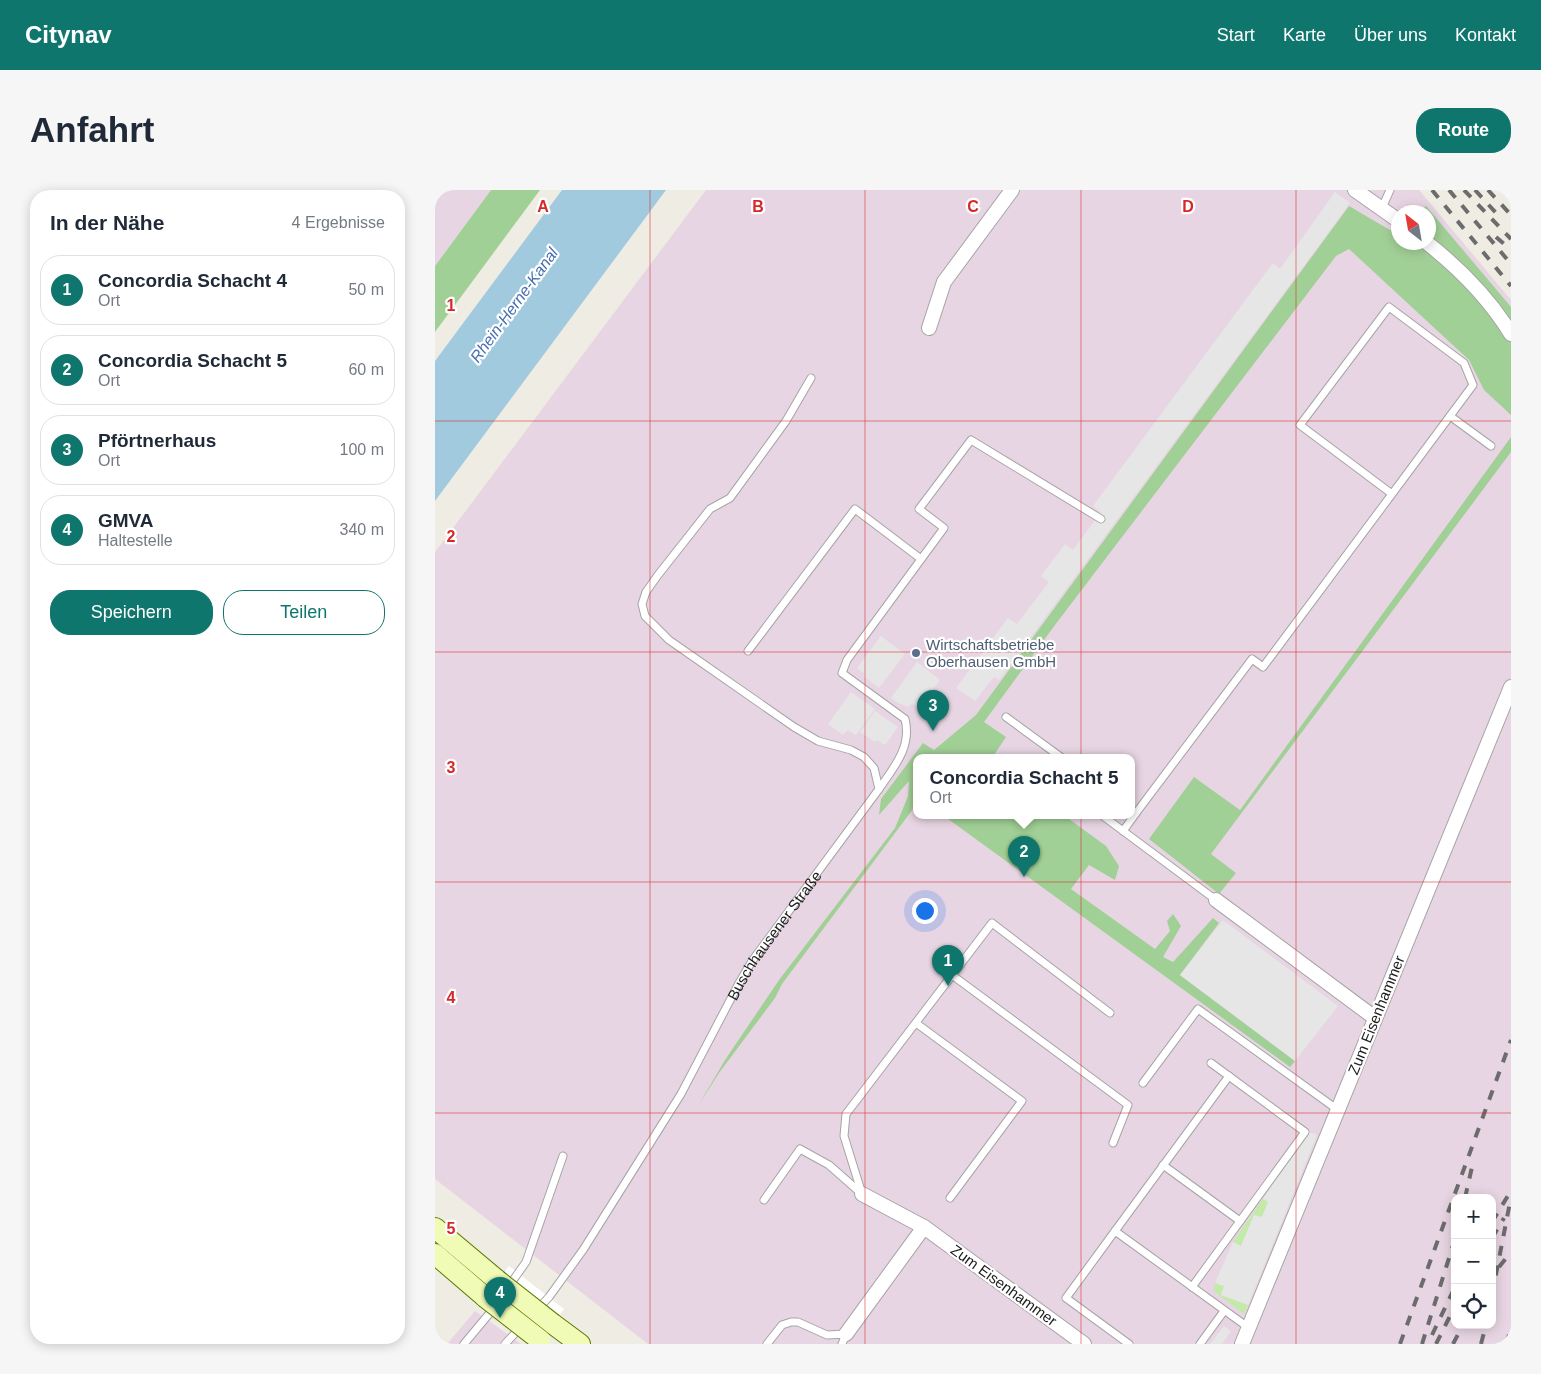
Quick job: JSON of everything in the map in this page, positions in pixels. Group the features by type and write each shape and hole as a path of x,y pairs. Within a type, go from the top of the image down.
{"main road":[{"path":"435,1228 497,1280 546,1336"},
{"path":"435,1254 485,1297 546,1336 580,1344"}],"street":[{"path":"1355,190 1391,215"},
{"path":"929,328 944,282 1010,191"},
{"path":"1435,250 1464,275 1489,302 1511,334"},
{"name":"Zum Eisenhammer","path":"1242,1344 1511,687"},
{"path":"1216,900 1375,1018"},
{"name":"Zum Eisenhammer","path":"862,1194 924,1227 1084,1344"},
{"path":"844,1339 924,1227"}],"lane":[{"path":"1381,208 1390,190"},
{"path":"1135,811 1251,658 1263,667 1392,494 1473,385 1465,363 1389,307 1300,425 1392,494"},
{"path":"811,378 787,421 730,498 710,509 646,592 642,604 645,616 669,640 809,737 851,750 865,757 874,768 879,789"},
{"path":"1450,416 1491,446"},
{"path":"748,652 855,509 921,559 944,528 919,509 971,440 1101,519"},
{"name":"Buschhausener Straße","path":"505,1344 549,1296 583,1250 681,1094 733,992 752,961 879,789 905,747 908,736 905,719 842,673 847,660 921,559"},
{"path":"1006,717 1051,754"},
{"path":"1107,819 1216,900"},
{"path":"1123,831 1130,819"},
{"path":"862,1194 844,1136 847,1114 992,923 1110,1012"},
{"path":"952,976 1127,1106 1113,1143"},
{"path":"1143,1083 1197,1009 1338,1110"},
{"path":"916,1023 1022,1101 950,1198"},
{"path":"1192,1287 1305,1132 1211,1063"},
{"path":"1129,1344 1066,1298 1229,1076"},
{"path":"764,1200 800,1149 829,1165 862,1194"},
{"path":"463,1344 489,1314 523,1268 563,1156"},
{"path":"1163,1165 1240,1221"},
{"path":"1115,1231 1249,1328"},
{"path":"1200,1344 1224,1311"},
{"path":"767,1344 781,1325 791,1322 798,1322 827,1335 844,1339"}],"shaded area":[{"path":"435,190 491,190 435,266"},
{"path":"706,190 1419,190 1432,205 1391,205 1391,250 1436,250 1436,210 1511,300 1511,1344 648,1344 435,1179 435,552"},
{"path":"1335,192 1350,203 999,680 994,677 975,701 956,688 1008,618 1017,624 1049,582 1041,576 1065,544 1073,550 1101,512 1093,506 1273,263 1280,269"},
{"path":"881,636 905,654 879,688 863,676 865,674 857,668"},
{"path":"917,662 940,680 919,708 912,703 909,707 891,698"},
{"path":"851,692 875,709 856,735 848,730 843,735 828,724"},
{"path":"875,711 898,727 885,745 877,740 875,742 860,732"},
{"path":"1223,920 1338,1006 1295,1061 1180,975"},
{"path":"1309,1132 1317,1135 1248,1305 1221,1295 1224,1286 1215,1283 1233,1242 1241,1246 1254,1215 1262,1217 1268,1202 1263,1199"},
{"path":"475,1311 521,1344 447,1344"},
{"path":"1224,1326 1231,1331 1222,1344 1210,1344"}],"green space":[{"path":"491,190 540,190 435,332 435,266"},
{"path":"1349,206 1391,229 1391,250 1436,250 1436,218 1511,307 1511,415 1484,390 1469,360 1349,249 1336,256 1055,625 984,722 1006,737 995,754 915,754 923,743 934,750 976,715"},
{"path":"1511,437 1511,452 1211,854 1236,873 1219,894 1149,839 1194,777 1240,810"},
{"path":"913,756 913,809 782,984 775,998 719,1073 698,1106 725,1060 779,980 895,828 908,796 909,781 879,815 881,799"},
{"path":"948,819 1069,819 1106,846 1119,866 1115,880 1089,865 1071,889 1155,949 1170,931 1167,921 1173,914 1181,926 1163,957 1173,962 1213,918 1219,923 1180,975 1295,1061 1290,1067"},
{"path":"1263,1199 1269,1202 1262,1217 1254,1215 1241,1246 1233,1242"},
{"path":"1215,1283 1224,1286 1221,1295 1248,1305 1244,1314 1214,1291"}],"water":[{"name":"Rhein-Herne-Kanal","path":"562,190 666,190 435,501 435,361"}],"pier":[{"path":"509,1266 564,1309 537,1344 479,1303"}],"railway":[{"path":"1432,190 1511,286"},
{"path":"1449,190 1511,264"},
{"path":"1464,190 1511,239"},
{"path":"1475,190 1497,214"},
{"path":"1488,190 1511,215"},
{"path":"1496,237 1511,250"},
{"path":"1400,1344 1511,1040"},
{"path":"1466,1194 1472,1167"},
{"path":"1496,1215 1509,1194"},
{"path":"1494,1284 1511,1197"},
{"path":"1496,1231 1504,1218"},
{"path":"1422,1344 1451,1252"},
{"path":"1499,1267 1511,1252"},
{"path":"1432,1335 1451,1295"},
{"path":"1436,1344 1451,1314"},
{"path":"1453,1344 1461,1329"},
{"path":"1481,1344 1485,1329"},
{"path":"1505,1344 1511,1331"}],"place":[{"name":"Wirtschaftsbetriebe Oberhausen GmbH","path":"916,653"},
{"name":"Pförtnerhaus","path":"933,731"},
{"name":"Concordia Schacht 5","path":"1024,877"},
{"name":"Concordia Schacht 4","path":"948,986"},
{"name":"GMVA","path":"500,1318"}]}
